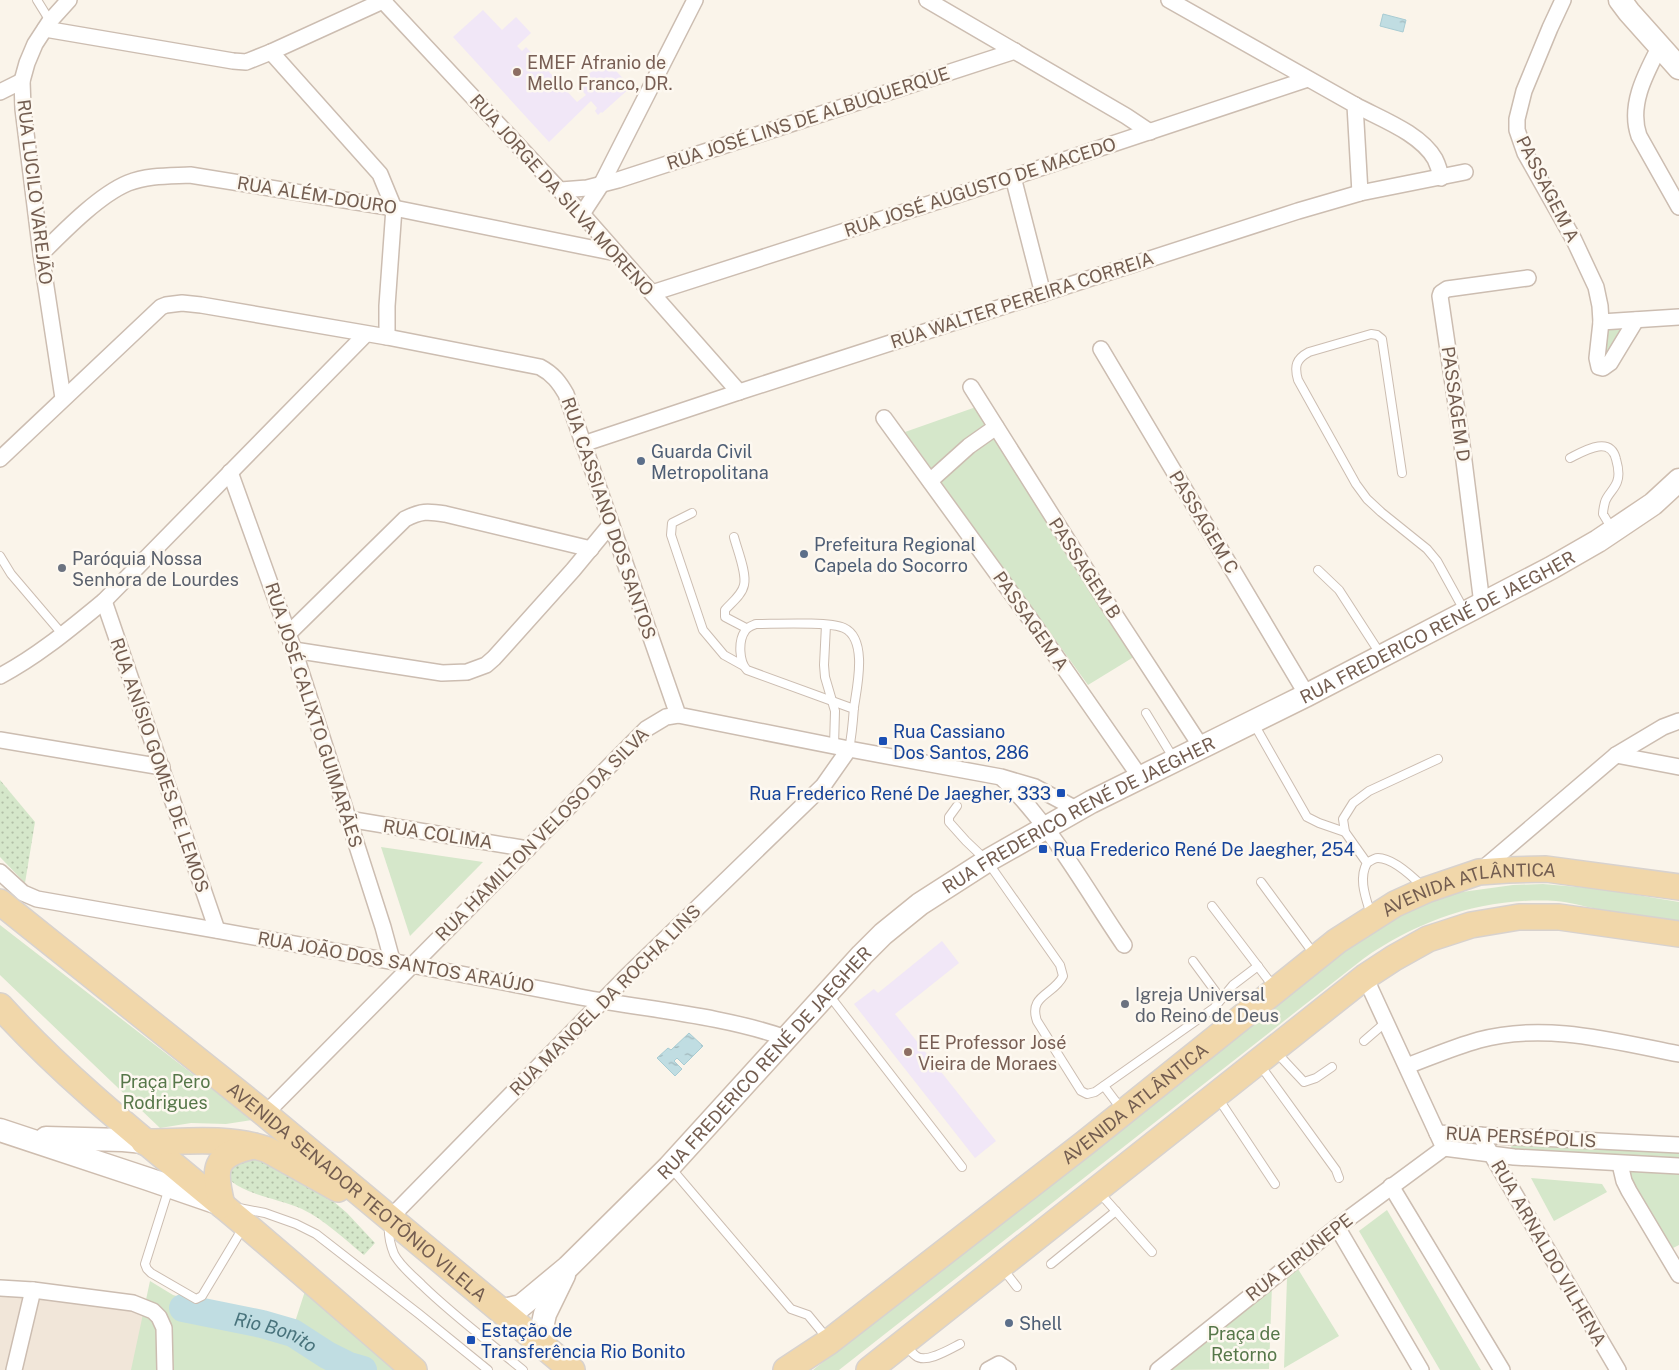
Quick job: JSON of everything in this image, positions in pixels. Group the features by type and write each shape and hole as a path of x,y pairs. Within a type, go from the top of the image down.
{"main road":[{"path":"1625,6 1669,44 1679,68"},
{"name":"RUA FREDERICO RENÉ DE JAEGHER","path":"500,1311 521,1306 568,1268 669,1166 883,934 920,904 987,861 1046,827 1140,777 1307,695 1551,568 1613,531 1653,504 1679,480"},
{"name":"AVENIDA ATLÂNTICA","path":"786,1370 830,1340 1123,1112 1337,941 1395,904 1426,890 1479,872 1546,869 1679,887"},
{"name":"AVENIDA SENADOR TEOTÔNIO VILELA","path":"3,885 265,1114 572,1370"},
{"name":"AVENIDA ATLÂNTICA","path":"869,1370 1365,977 1428,939 1471,925 1519,917 1558,917 1679,934"},
{"path":"0,1006 25,1034 144,1142 222,1205 414,1370"},
{"path":"0,1130 222,1205"},
{"path":"23,1137 144,1142 207,1142 256,1146 390,1218"},
{"path":"222,1205 217,1179 218,1165 237,1150 256,1146"},
{"name":"RUA FREDERICO RENÉ DE JAEGHER","path":"545,1349 543,1322 545,1314 568,1268"}],"street":[{"path":"48,25 246,62 384,0"},
{"name":"RUA JORGE DA SILVA MORENO","path":"384,0 561,190 739,392"},
{"path":"582,214 600,184 695,0"},
{"path":"927,0 1150,132"},
{"path":"1169,0 1410,134 1421,142 1436,161 1441,178"},
{"name":"PASSAGEM A","path":"1563,0 1524,91 1517,119 1517,130 1525,153 1561,215 1596,287 1601,322 1597,358 1599,367 1603,368 1610,363 1636,320"},
{"path":"1608,0 1625,6"},
{"name":"RUA LUCILO VAREJÃO","path":"64,2 48,25 30,57 22,81 23,108 41,254 64,398"},
{"path":"1669,44 1641,88 1634,114 1639,136 1679,207"},
{"name":"RUA JOSÉ LINS DE ALBUQUERQUE","path":"561,190 600,184 1015,51"},
{"path":"271,52 380,174 394,208 387,306 387,336"},
{"name":"RUA JOSÉ AUGUSTO DE MACEDO","path":"652,293 1013,177 1308,79"},
{"path":"0,92 22,81"},
{"path":"1355,105 1360,193"},
{"name":"RUA WALTER PEREIRA CORREIA","path":"583,444 1298,211 1360,193 1465,172"},
{"name":"RUA ALÉM-DOURO","path":"41,254 88,211 128,183 162,176 190,175 394,208 616,253"},
{"path":"1013,177 1043,294"},
{"name":"PASSAGEM D","path":"1473,608 1462,445 1440,296 1447,289 1528,278"},
{"name":"RUA CASSIANO DOS SANTOS","path":"0,459 161,308 166,305 182,302 387,336 540,368 551,373 566,394 678,715"},
{"path":"1601,322 1679,317"},
{"path":"0,676 63,636 104,601 366,334"},
{"name":"PASSAGEM C","path":"1101,349 1307,695"},
{"name":"PASSAGEM B","path":"971,387 1202,748"},
{"name":"PASSAGEM A","path":"884,418 1030,619 1140,777"},
{"path":"930,481 969,446 996,427"},
{"name":"RUA JOSÉ CALIXTO GUIMARÃES","path":"230,472 289,633 392,960"},
{"path":"289,633 405,519 419,512 445,514 591,549"},
{"path":"294,650 442,672 467,672 486,666 591,549 611,524"},
{"name":"RUA ANÍSIO GOMES DE LEMOS","path":"104,601 217,930"},
{"path":"678,715 1001,777 1035,787 1078,810"},
{"name":"RUA HAMILTON VELOSO DA SILVA","path":"265,1114 646,729 666,717 678,715"},
{"path":"1479,872 1616,755 1663,727 1679,721"},
{"path":"0,740 162,767"},
{"name":"RUA MANOEL DA ROCHA LINS","path":"390,1218 602,1001 823,786 842,748"},
{"path":"1616,755 1679,767"},
{"path":"1001,777 1022,797 1046,827 1124,945"},
{"name":"RUA COLIMA","path":"348,819 528,849"},
{"name":"RUA JOÃO DOS SANTOS ARAÚJO","path":"3,885 37,899 392,960 602,1001 753,1027 786,1038"},
{"path":"1365,977 1437,1132"},
{"path":"1406,1066 1480,1040 1520,1033 1552,1032 1577,1034 1679,1054"},
{"name":"RUA PERSÉPOLIS","path":"1679,1144 1437,1132 1444,1148 1492,1155 1679,1166"},
{"name":"RUA ARNALDO VILHENA","path":"1480,1135 1618,1370"},
{"name":"RUA EIRUNEPE","path":"1158,1370 1337,1227 1444,1148"},
{"path":"1620,1164 1629,1191 1679,1276"},
{"path":"1391,1186 1502,1370"},
{"path":"1337,1227 1421,1370"},
{"path":"0,1288 32,1290 132,1304 154,1311 164,1328 165,1370"},
{"path":"14,1370 32,1290"},
{"path":"988,1370 999,1364 1008,1370"}],"lane":[{"path":"37,0 48,25"},
{"path":"1402,473 1382,339 1377,335 1371,334 1309,352 1300,357 1295,364 1298,380 1356,484 1367,499 1381,512 1427,549 1473,608"},
{"path":"1570,458 1596,446 1606,446 1614,453 1618,465 1618,480 1605,501 1603,514 1613,531"},
{"path":"692,513 672,523 672,535 703,630 724,655 748,670 854,709"},
{"path":"734,537 743,572 744,585 738,596 724,610 725,617 746,628"},
{"path":"0,556 11,574 63,636"},
{"path":"1318,570 1339,590 1382,656"},
{"path":"742,665 740,658 742,636 746,628 756,624 826,625 843,627 850,632 859,652 859,672 854,709 842,748"},
{"path":"826,625 825,677 842,748"},
{"path":"1146,713 1175,760"},
{"path":"1254,722 1307,817 1345,832"},
{"path":"1367,863 1345,832 1343,818 1352,803 1369,791 1438,759"},
{"path":"958,806 949,817 949,822 966,842 987,861 1063,971 1060,982 1036,1004 1034,1012 1036,1021 1081,1091 1087,1094 1095,1092 1104,1086 1214,1008 1233,985 1258,966"},
{"path":"1372,918 1364,892 1362,871 1367,863 1378,858 1390,862 1408,873 1426,890"},
{"path":"1261,882 1317,957"},
{"path":"1212,906 1276,990"},
{"path":"1193,961 1221,999"},
{"path":"828,994 962,1167"},
{"path":"1364,1041 1386,1022"},
{"path":"1265,1055 1304,1082 1316,1078 1332,1067"},
{"path":"1265,1055 1336,1170 1339,1178"},
{"path":"1104,1086 1123,1112"},
{"path":"1216,1095 1275,1184"},
{"path":"669,1166 791,1309 808,1315 830,1340"},
{"path":"170,1186 145,1264 151,1273 196,1299 202,1296 245,1225"},
{"path":"1096,1189 1152,1252"},
{"path":"222,1205 265,1213 296,1224 316,1234 488,1370"},
{"path":"1051,1264 1116,1211"},
{"path":"390,1218 388,1234 394,1255 402,1265 451,1313 523,1370"},
{"path":"1000,1265 1017,1287"},
{"path":"903,1343 916,1357 925,1359 943,1353 960,1344"}],"shaded area":[{"name":"EMEF Afranio de Mello Franco, DR.","path":"483,10 502,30 516,17 531,33 517,46 522,51 526,47 577,102 586,95 577,85 605,59 631,87 598,115 595,111 597,108 591,101 549,142 453,37"},
{"name":"EE Professor José Vieira de Moraes","path":"942,941 959,963 895,1014 996,1141 975,1158 854,1004 874,989 878,993"},
{"path":"0,1284 201,1315 394,1370 0,1370"}],"green space":[{"path":"1622,329 1606,359 1607,330"},
{"path":"976,407 1137,655 1088,685 905,432"},
{"path":"0,780 35,822 25,883 0,857"},
{"path":"381,847 483,862 410,936"},
{"path":"1543,884 1601,889 1679,902 1679,923 1566,902 1530,901 1479,907 1430,922 1407,932 1363,959 839,1370 813,1370 1150,1100 1373,926 1440,898 1462,892 1513,885"},
{"name":"Praça Pero Rodrigues","path":"0,925 252,1120 226,1124 191,1123 160,1128 0,975"},
{"path":"1512,1143 1679,1148 1679,1163 1513,1152 1511,1149"},
{"path":"249,1154 319,1189 347,1213 375,1243 364,1255 310,1213 238,1186 227,1176 225,1164"},
{"path":"1626,1168 1679,1172 1679,1245 1673,1248 1634,1189"},
{"path":"1531,1178 1602,1184 1607,1192 1554,1221"},
{"path":"1387,1210 1481,1370 1440,1370 1359,1231"},
{"path":"1298,1269 1339,1336 1284,1368 1287,1278"},
{"path":"150,1281 173,1295 218,1308 294,1325 306,1288 404,1370 131,1370"},
{"name":"Praça de Retorno","path":"1272,1285 1269,1369 1167,1370"}],"water":[{"path":"1383,14 1406,20 1403,32 1380,26"},
{"path":"689,1033 703,1046 684,1065 677,1058 674,1061 682,1069 675,1076 657,1058 668,1048 671,1050"}],"waterway":[{"name":"Rio Bonito","path":"183,1308 262,1324 293,1333 327,1355 349,1366 363,1370"}],"place":[{"name":"EMEF Afranio de Mello Franco, DR.","path":"517,72"},
{"name":"Guarda Civil Metropolitana","path":"641,461"},
{"name":"Prefeitura Regional Capela do Socorro","path":"804,554"},
{"name":"Paróquia Nossa Senhora de Lourdes","path":"62,568"},
{"name":"Rua Cassiano Dos Santos, 286","path":"883,741"},
{"name":"Rua Frederico René De Jaegher, 333","path":"1061,793"},
{"name":"Rua Frederico René De Jaegher, 254","path":"1043,849"},
{"name":"Igreja Universal do Reino de Deus","path":"1125,1004"},
{"name":"EE Professor José Vieira de Moraes","path":"908,1052"},
{"name":"Shell","path":"1009,1323"},
{"name":"Estação de Transferência Rio Bonito","path":"471,1340"}]}
